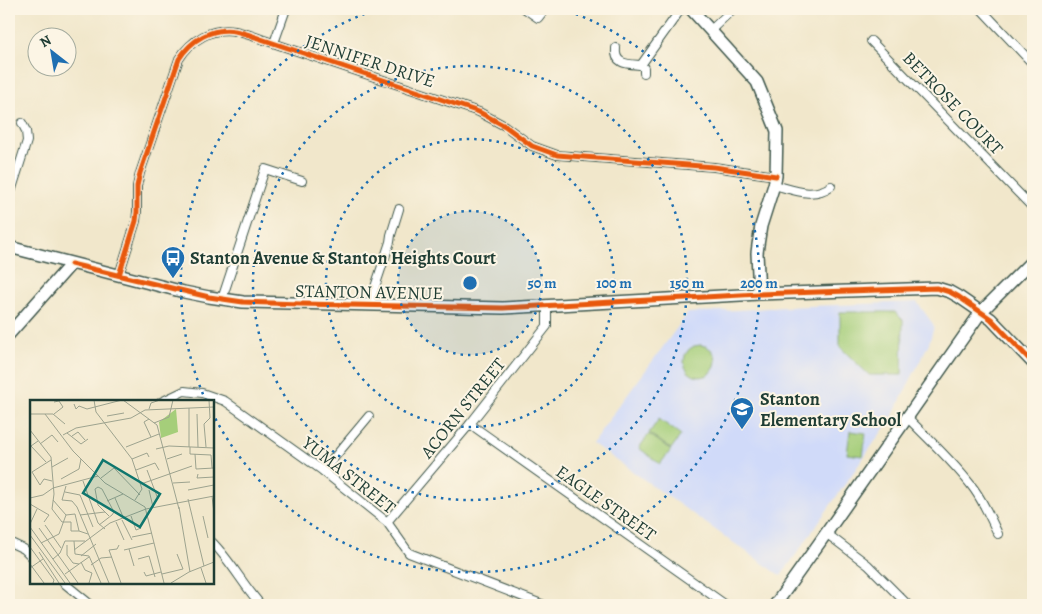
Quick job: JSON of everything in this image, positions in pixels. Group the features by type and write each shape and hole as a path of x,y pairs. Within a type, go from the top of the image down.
{"street":[{"path":"274,43 286,9"},
{"path":"525,9 538,18 545,9"},
{"path":"641,65 681,9"},
{"path":"691,9 757,82 777,131 775,181 761,226 757,253 759,294"},
{"path":"711,30 733,9"},
{"path":"981,9 1033,64"},
{"name":"JENNIFER DRIVE","path":"119,275 138,212 137,186 140,173 175,68 188,46 201,37 221,31 236,31 479,112 505,126 532,146 557,155 714,167 775,181 810,194 826,190 831,186"},
{"name":"BETROSE COURT","path":"871,41 1033,208"},
{"path":"616,48 615,54 618,60 626,64 641,65"},
{"path":"641,65 644,68 644,73"},
{"path":"9,198 27,142 26,131 22,124"},
{"path":"222,299 265,169 302,181"},
{"path":"369,305 399,209"},
{"name":"STANTON AVENUE","path":"9,247 184,292 253,302 503,308 759,294 937,288 950,292 991,319 1033,362"},
{"path":"775,605 980,312 1033,260"},
{"path":"9,334 71,264"},
{"name":"ACORN STREET","path":"387,522 470,424 547,326 547,306"},
{"name":"YUMA STREET","path":"165,400 184,391 202,393 225,401 323,471 387,522 409,553 544,605"},
{"path":"323,471 368,416"},
{"path":"908,417 954,465 968,483 982,502 998,534"},
{"name":"EAGLE STREET","path":"470,424 726,605"},
{"path":"826,533 868,565 908,605"},
{"path":"9,542 24,549 30,555"},
{"path":"214,544 261,605"},
{"path":"65,584 91,605"}],"shaded area":[{"name":"Stanton Elementary School","path":"917,302 934,327 929,343 892,417 781,576 592,443 688,313"}],"green space":[{"path":"840,312 895,312 903,320 902,375 869,375 840,347"},
{"path":"700,345 706,346 711,350 715,355 715,367 711,372 706,376 700,377 694,376 689,372 685,367 684,361 685,355 689,350 694,346"},
{"path":"659,419 681,435 671,449 649,433"},
{"path":"850,431 866,433 863,456 847,454"},
{"path":"649,434 671,450 660,464 639,448"}],"cycle path":[{"path":"119,275 136,221 137,186 140,173 179,59 196,41 203,36 218,31 235,31 248,35 479,112 505,126 532,146 557,155 714,167 776,176"},
{"path":"71,264 209,297 243,302 300,304 503,308 759,294 937,288 959,297 991,319 1033,363"}],"place":[{"name":"Stanton Avenue & Stanton Heights Court","path":"173,279"},
{"name":"Stanton Elementary School","path":"742,430"}]}
